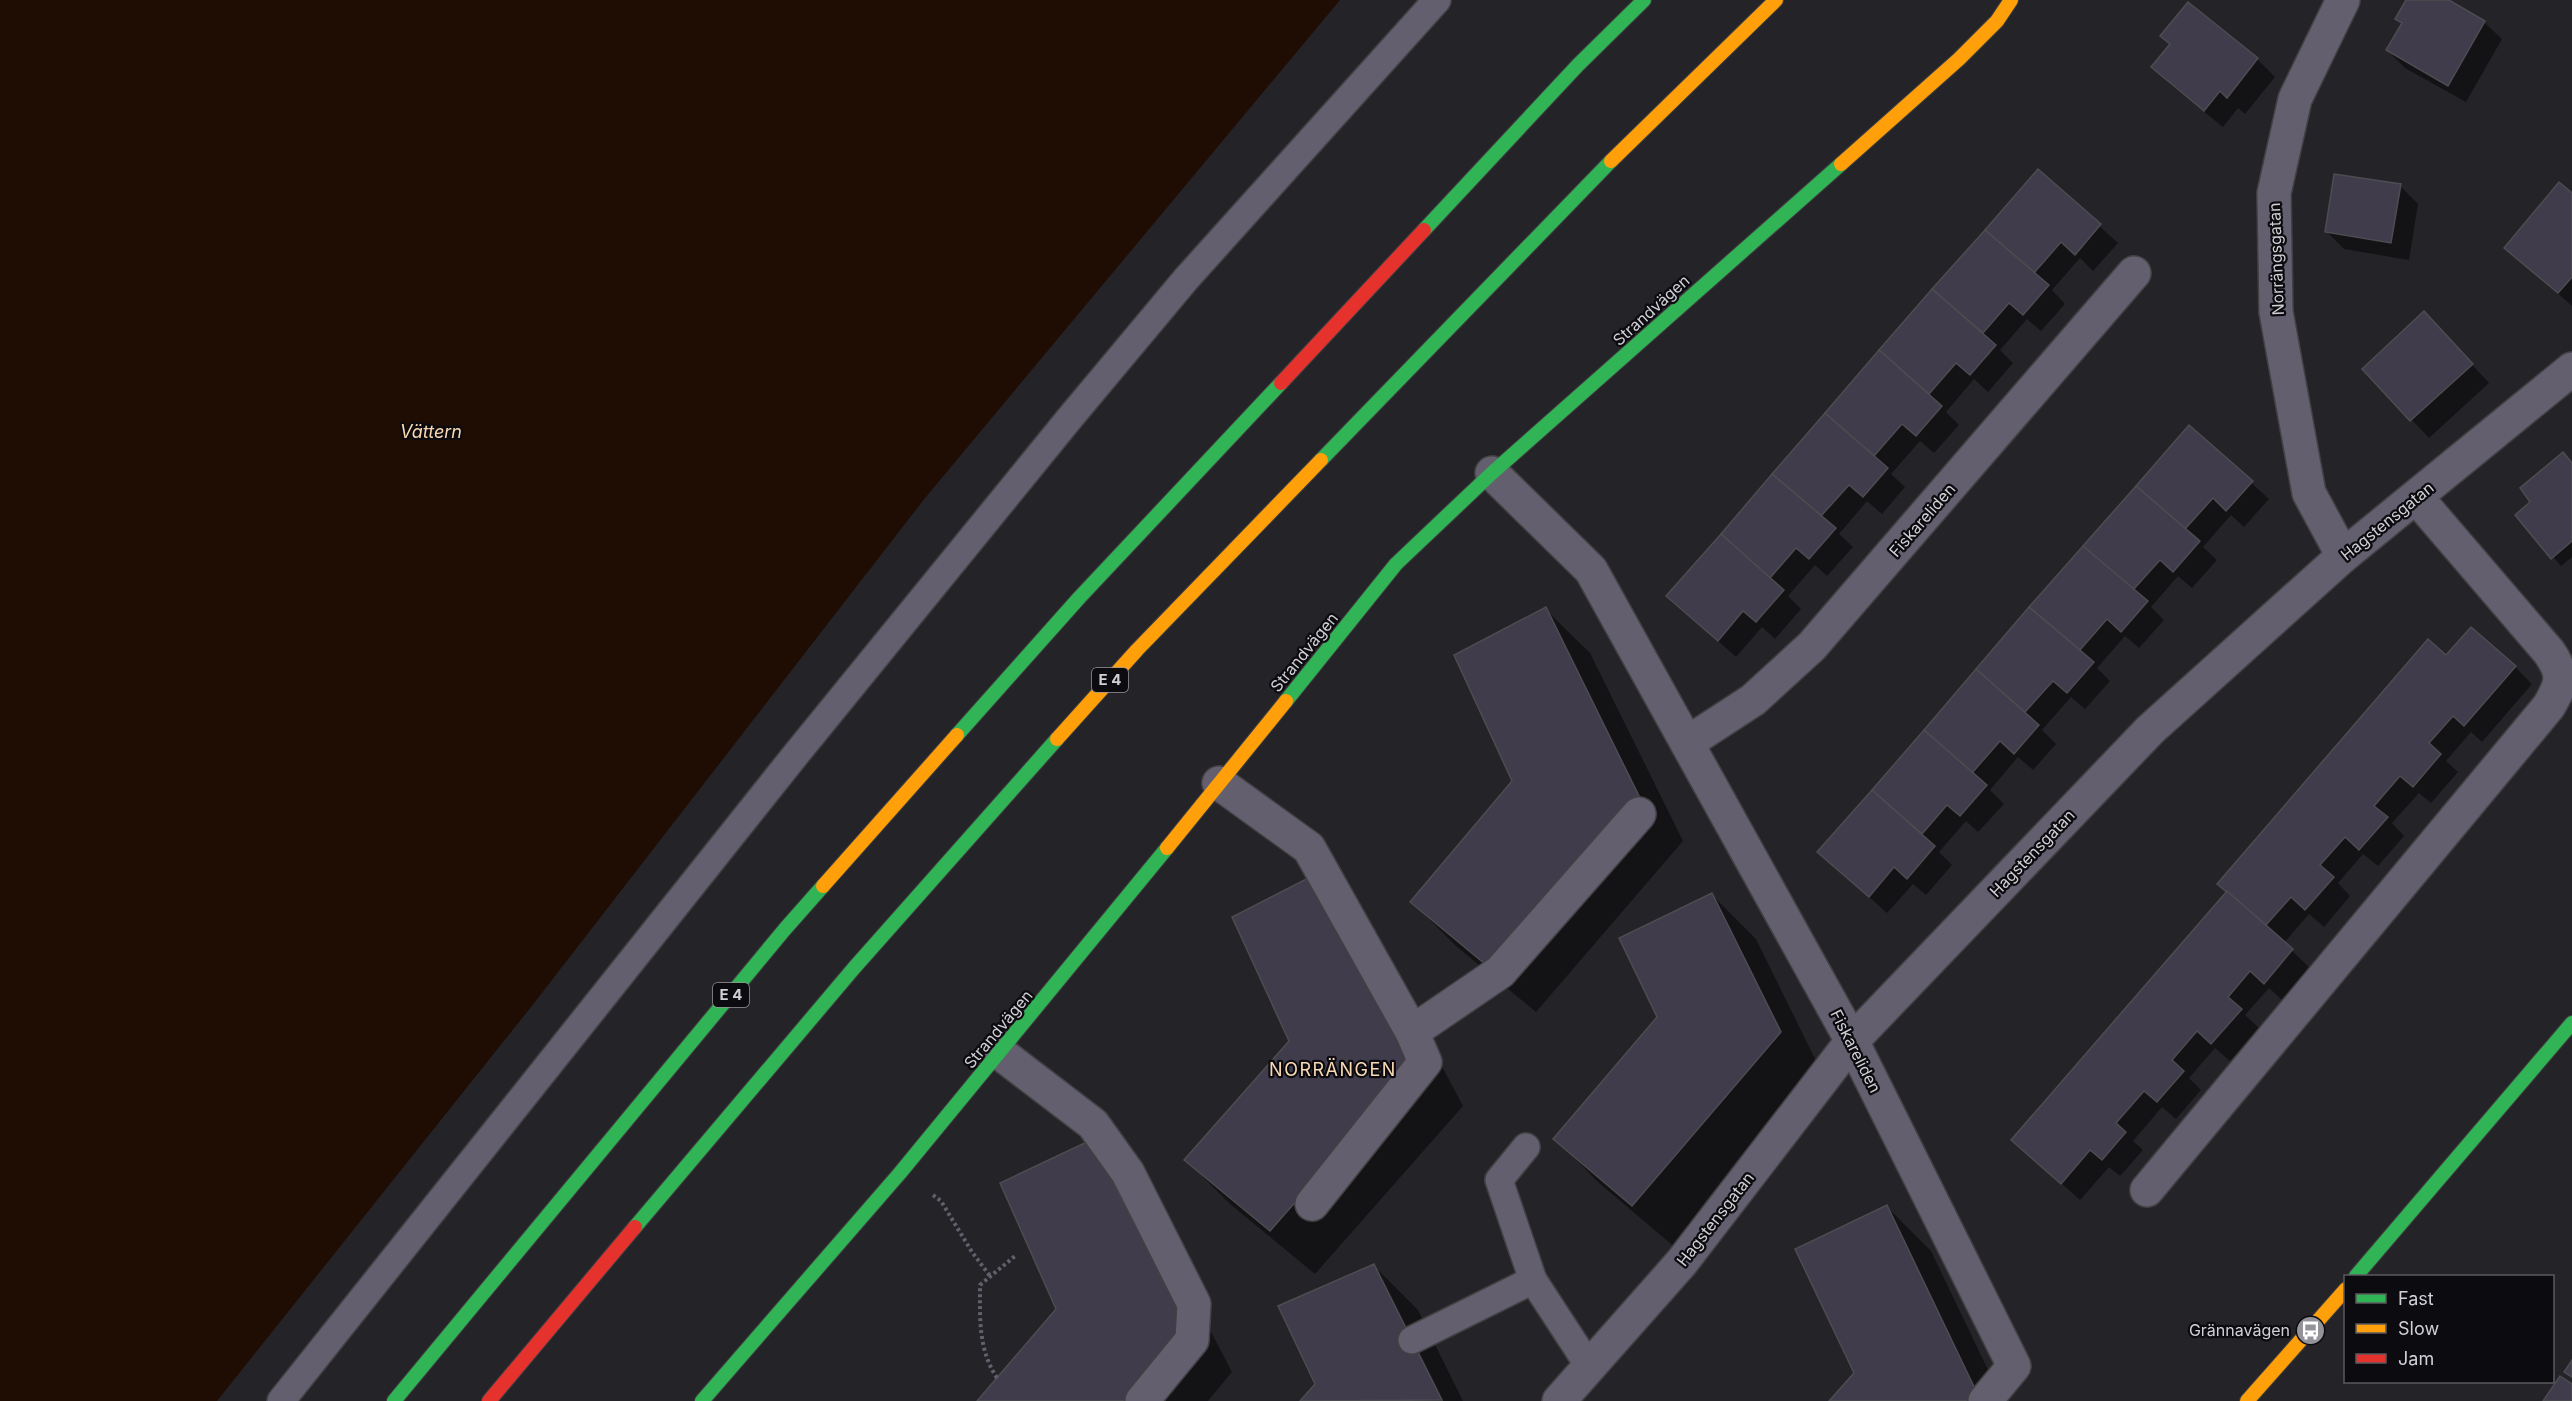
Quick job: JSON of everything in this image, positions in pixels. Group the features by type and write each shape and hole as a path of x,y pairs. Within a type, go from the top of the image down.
{"main road":[{"name":"E 4","path":"394,1401 785,929 1078,598 1578,65 1644,0"},
{"name":"E 4","path":"489,1401 854,969 1137,650 1638,133 1776,0"},
{"name":"Strandvägen","path":"702,1401 900,1173 1000,1053 1396,564 1492,473 1959,59 1997,21 2011,0"},
{"path":"2357,1275 2572,1023"},
{"path":"2247,1401 2344,1291"}],"street":[{"name":"Norrängsgatan","path":"2343,0 2295,99 2274,193 2276,312 2309,493 2343,556"},
{"name":"Fiskareliden","path":"1687,742 1753,700 1812,646 2134,273"},
{"name":"Hagstensgatan","path":"1559,1401 1682,1262 1852,1041 2150,730 2343,556 2417,498 2572,369"},
{"name":"Fiskareliden","path":"1492,473 1591,570 1852,1041 2014,1366 1985,1401"},
{"path":"2147,1190 2541,716 2560,686 2559,667 2549,652 2417,498"},
{"path":"1219,783 1309,848 1412,1032 1425,1062 1312,1204"},
{"path":"1412,1032 1500,972 1639,814"},
{"path":"1000,1053 1093,1124 1128,1173 1194,1304 1192,1340 1142,1401"}],"lane":[{"path":"281,1401 793,758 1069,419 1186,279 1437,0"},
{"path":"1526,1147 1499,1180 1533,1280 1589,1366"},
{"path":"1412,1340 1533,1280"}],"path":[{"path":"900,1173 941,1201 972,1252 990,1276"},
{"path":"997,1378 988,1365 980,1334 980,1285 1015,1256"}],"water":[{"name":"Vättern","path":"0,0 1340,0 925,498 531,1007 217,1401 0,1401"}],"building":[{"path":"2406,0 2449,0 2485,21 2448,86 2386,50 2402,23 2395,19"},
{"path":"2188,2 2258,58 2227,98 2220,91 2204,111 2151,67 2170,44 2160,36"},
{"path":"2038,169 2101,224 2075,255 2061,242 2034,273 1985,230"},
{"path":"2334,174 2401,184 2391,243 2325,232"},
{"path":"2559,182 2572,193 2572,277 2558,293 2504,248"},
{"path":"1985,230 2049,285 2023,315 2009,303 1983,333 1932,289"},
{"path":"1932,289 1996,345 1970,375 1956,363 1929,394 1879,350"},
{"path":"2424,311 2473,364 2410,421 2362,369"},
{"path":"1879,350 1942,406 1916,436 1902,424 1874,456 1825,413"},
{"path":"1825,413 1888,468 1863,497 1849,485 1821,516 1772,474"},
{"path":"2189,425 2253,481 2226,511 2213,498 2185,529 2136,486"},
{"path":"2563,452 2572,463 2572,541 2551,559 2515,515 2530,502 2520,488"},
{"path":"1772,474 1836,528 1809,559 1796,548 1770,578 1721,534"},
{"path":"2136,486 2200,541 2173,572 2160,560 2133,590 2083,546"},
{"path":"1721,534 1784,590 1756,622 1743,611 1718,641 1666,596"},
{"path":"2083,546 2148,601 2121,632 2107,619 2080,650 2029,607"},
{"path":"1546,607 1639,796 1491,969 1410,902 1512,781 1454,655"},
{"path":"2029,607 2094,662 2067,693 2053,681 2025,712 1976,669"},
{"path":"2471,627 2516,666 2464,726 2453,716 2429,743 2441,754 2413,787 2400,776 2374,806 2388,817 2359,850 2345,837 2320,865 2334,877 2305,910 2291,897 2266,925 2217,884 2428,639 2446,655"},
{"path":"1976,669 2039,725 2014,754 2000,741 1972,773 1924,730"},
{"path":"1924,730 1987,785 1960,816 1947,805 1922,834 1872,790"},
{"path":"1872,790 1935,846 1907,879 1894,867 1869,897 1817,852"},
{"path":"1320,872 1419,1061 1270,1231 1184,1160 1289,1041 1232,917"},
{"path":"2227,891 2293,949 2264,984 2250,971 2228,997 2242,1009 2211,1044 2197,1031 2172,1060 2184,1071 2157,1102 2144,1091 2116,1123 2126,1132 2102,1160 2090,1150 2061,1184 2011,1140"},
{"path":"1712,893 1781,1032 1632,1206 1553,1139 1657,1017 1619,938"},
{"path":"1091,1140 1189,1327 1126,1401 977,1401 1056,1309 1000,1183"},
{"path":"1887,1205 1978,1395 1972,1401 1829,1401 1854,1373 1795,1249"},
{"path":"1374,1264 1442,1400 1300,1401 1315,1384 1278,1306"},
{"path":"2572,1360 2572,1377 2564,1372"},
{"path":"2560,1376 2572,1384 2572,1401 2543,1401"}],"traffic: fast":[{"path":"1424,230 1578,65 1644,0"},
{"path":"1321,460 1611,161"},
{"path":"1286,701 1396,564 1492,473 1841,164"},
{"path":"957,735 1079,598 1281,383"},
{"path":"635,1227 854,968 1057,739"},
{"path":"702,1401 900,1173 1167,848"},
{"path":"394,1401 823,886"},
{"path":"2357,1275 2572,1023"}],"traffic: slow":[{"path":"1611,161 1776,0"},
{"path":"1841,164 1959,59 1997,21 2011,0"},
{"path":"1057,739 1137,650 1321,460"},
{"path":"1167,848 1286,701"},
{"path":"823,886 957,735"},
{"path":"2247,1401 2344,1291"}],"traffic: jam":[{"path":"1281,383 1424,230"},
{"path":"489,1401 635,1227"}],"place":[{"name":"Grännavägen","path":"2311,1330"}],"district":[{"name":"NORRÄNGEN","path":"1333,1070"}]}
